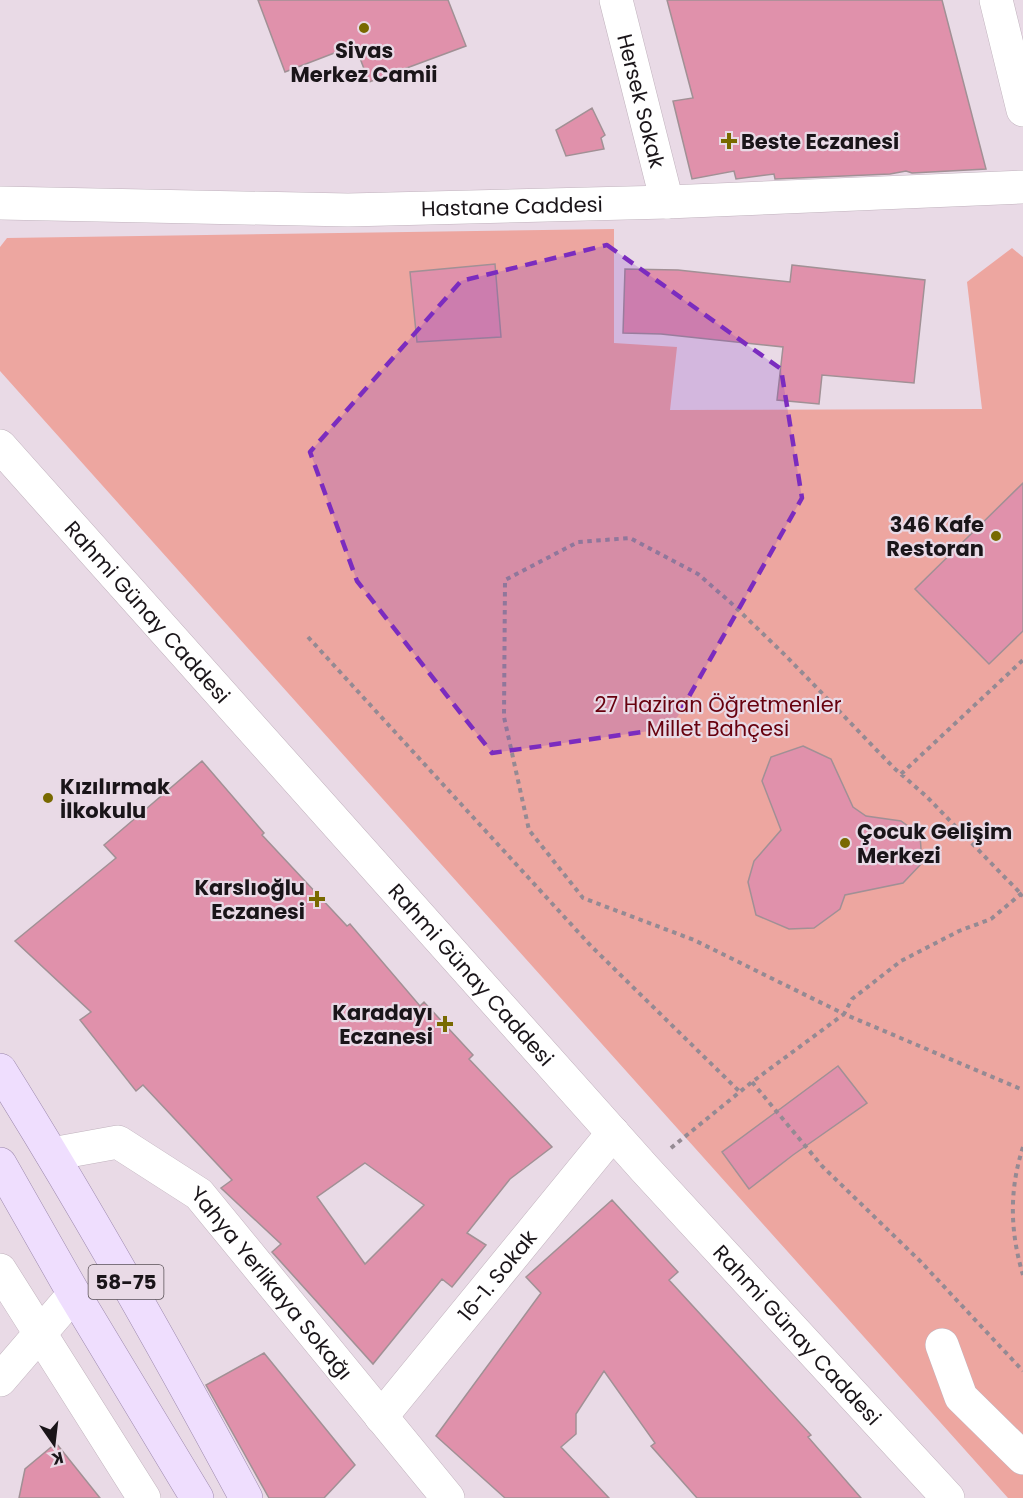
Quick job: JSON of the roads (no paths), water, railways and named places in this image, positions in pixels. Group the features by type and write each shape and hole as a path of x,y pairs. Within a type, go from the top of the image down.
{"main road":[{"name":"58-75","path":"0,1070 52,1154 182,1379 246,1498"},
{"name":"58-75","path":"0,1164 194,1496"}],"street":[{"name":"Hersek Sokak","path":"616,0 667,202"},
{"path":"996,0 1023,110"},
{"name":"Hastane Caddesi","path":"0,203 348,210 667,202 1023,187"},
{"name":"Rahmi Günay Caddesi","path":"0,446 645,1169 948,1498"},
{"name":"16-1. Sokak","path":"381,1417 613,1133"},
{"name":"Yahya Yerlikaya Sokağı","path":"52,1154 118,1142 200,1194 448,1498"},
{"path":"0,1270 144,1498"},
{"path":"0,1380 74,1294"},
{"path":"942,1345 961,1397 1023,1458"}],"place":[{"name":"Sivas Merkez Camii","path":"364,28"},
{"name":"Beste Eczanesi","path":"729,141"},
{"name":"346 Kafe Restoran","path":"996,536"},
{"name":"Kızılırmak İlkokulu","path":"48,798"},
{"name":"Çocuk Gelişim Merkezi","path":"845,843"},
{"name":"Karslıoğlu Eczanesi","path":"317,899"},
{"name":"Karadayı Eczanesi","path":"445,1024"}],"park label":[{"name":"27 Haziran Öğretmenler Millet Bahçesi","path":"718,716"}]}
